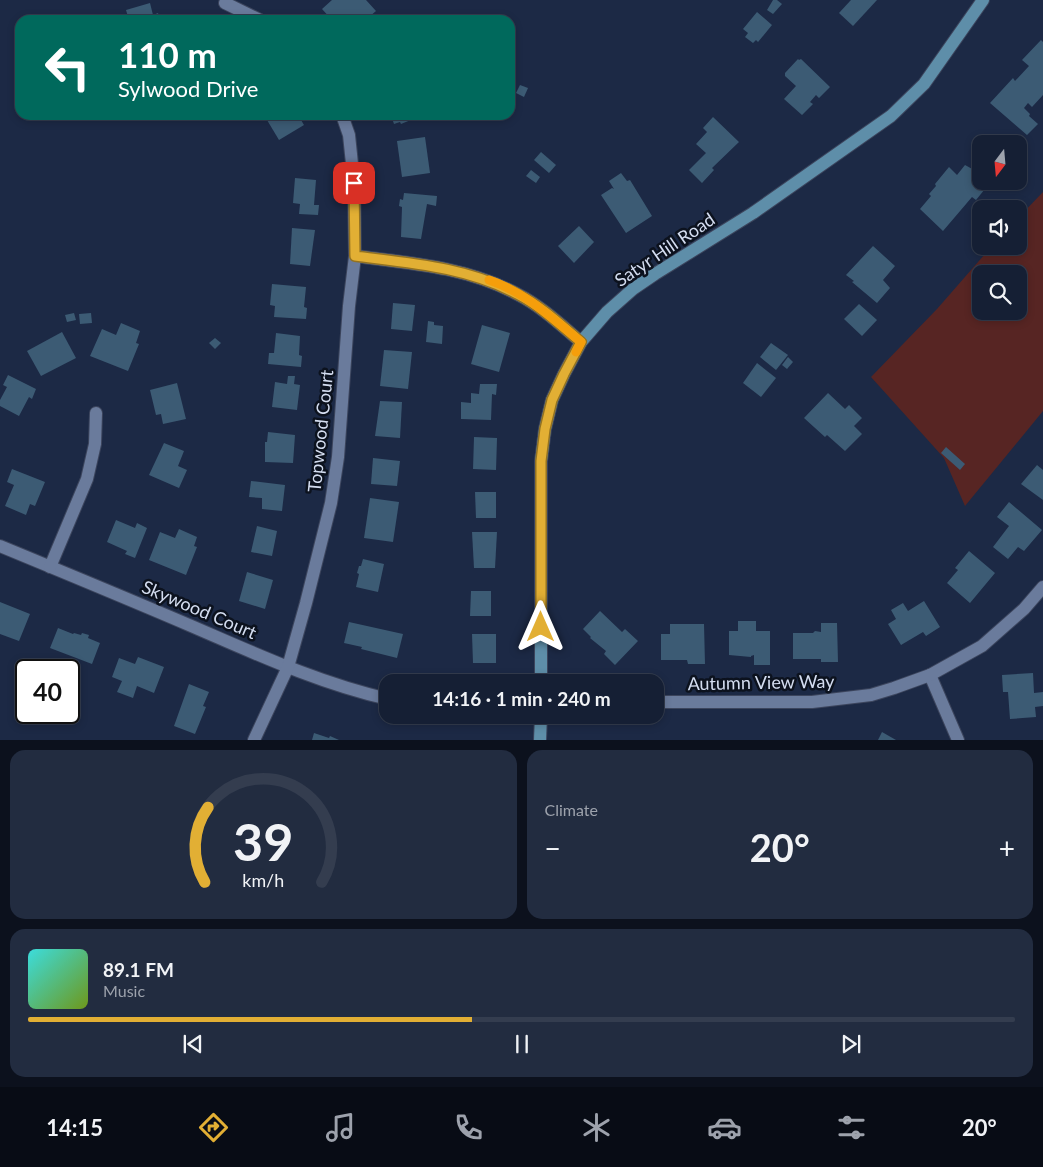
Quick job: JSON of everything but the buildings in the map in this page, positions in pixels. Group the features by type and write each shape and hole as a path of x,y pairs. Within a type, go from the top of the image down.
{"street":[{"name":"Satyr Hill Road","path":"541,674 541,461 545,429 552,400 581,342 608,312 633,289 753,213 891,116 924,84 983,0"},
{"path":"225,3 250,15"},
{"name":"Topwood Court","path":"254,740 288,667 331,503 338,457 349,306 355,256 354,183 349,135 344,120"},
{"path":"355,256 464,272 492,281 536,305 581,342"},
{"path":"50,566 87,479 95,444 96,413"},
{"name":"Skywood Court","path":"0,546 288,667 336,685 379,697"},
{"name":"Autumn View Way","path":"664,702 812,702 871,695 930,675 982,646 1024,609 1043,587"},
{"path":"930,675 958,740"},
{"path":"540,740 541,724"}],"shaded area":[{"path":"1043,192 1043,411 965,506 944,458 871,377 937,309 972,269 972,320 1027,320 1027,265 975,265 984,255 1027,255 1027,209"}],"slow traffic":[{"path":"489,280 536,305 581,342 576,352"}],"route":[{"path":"354,183 355,256 464,272 492,281 536,305 581,342 552,400 545,429 541,461 541,627"}]}
